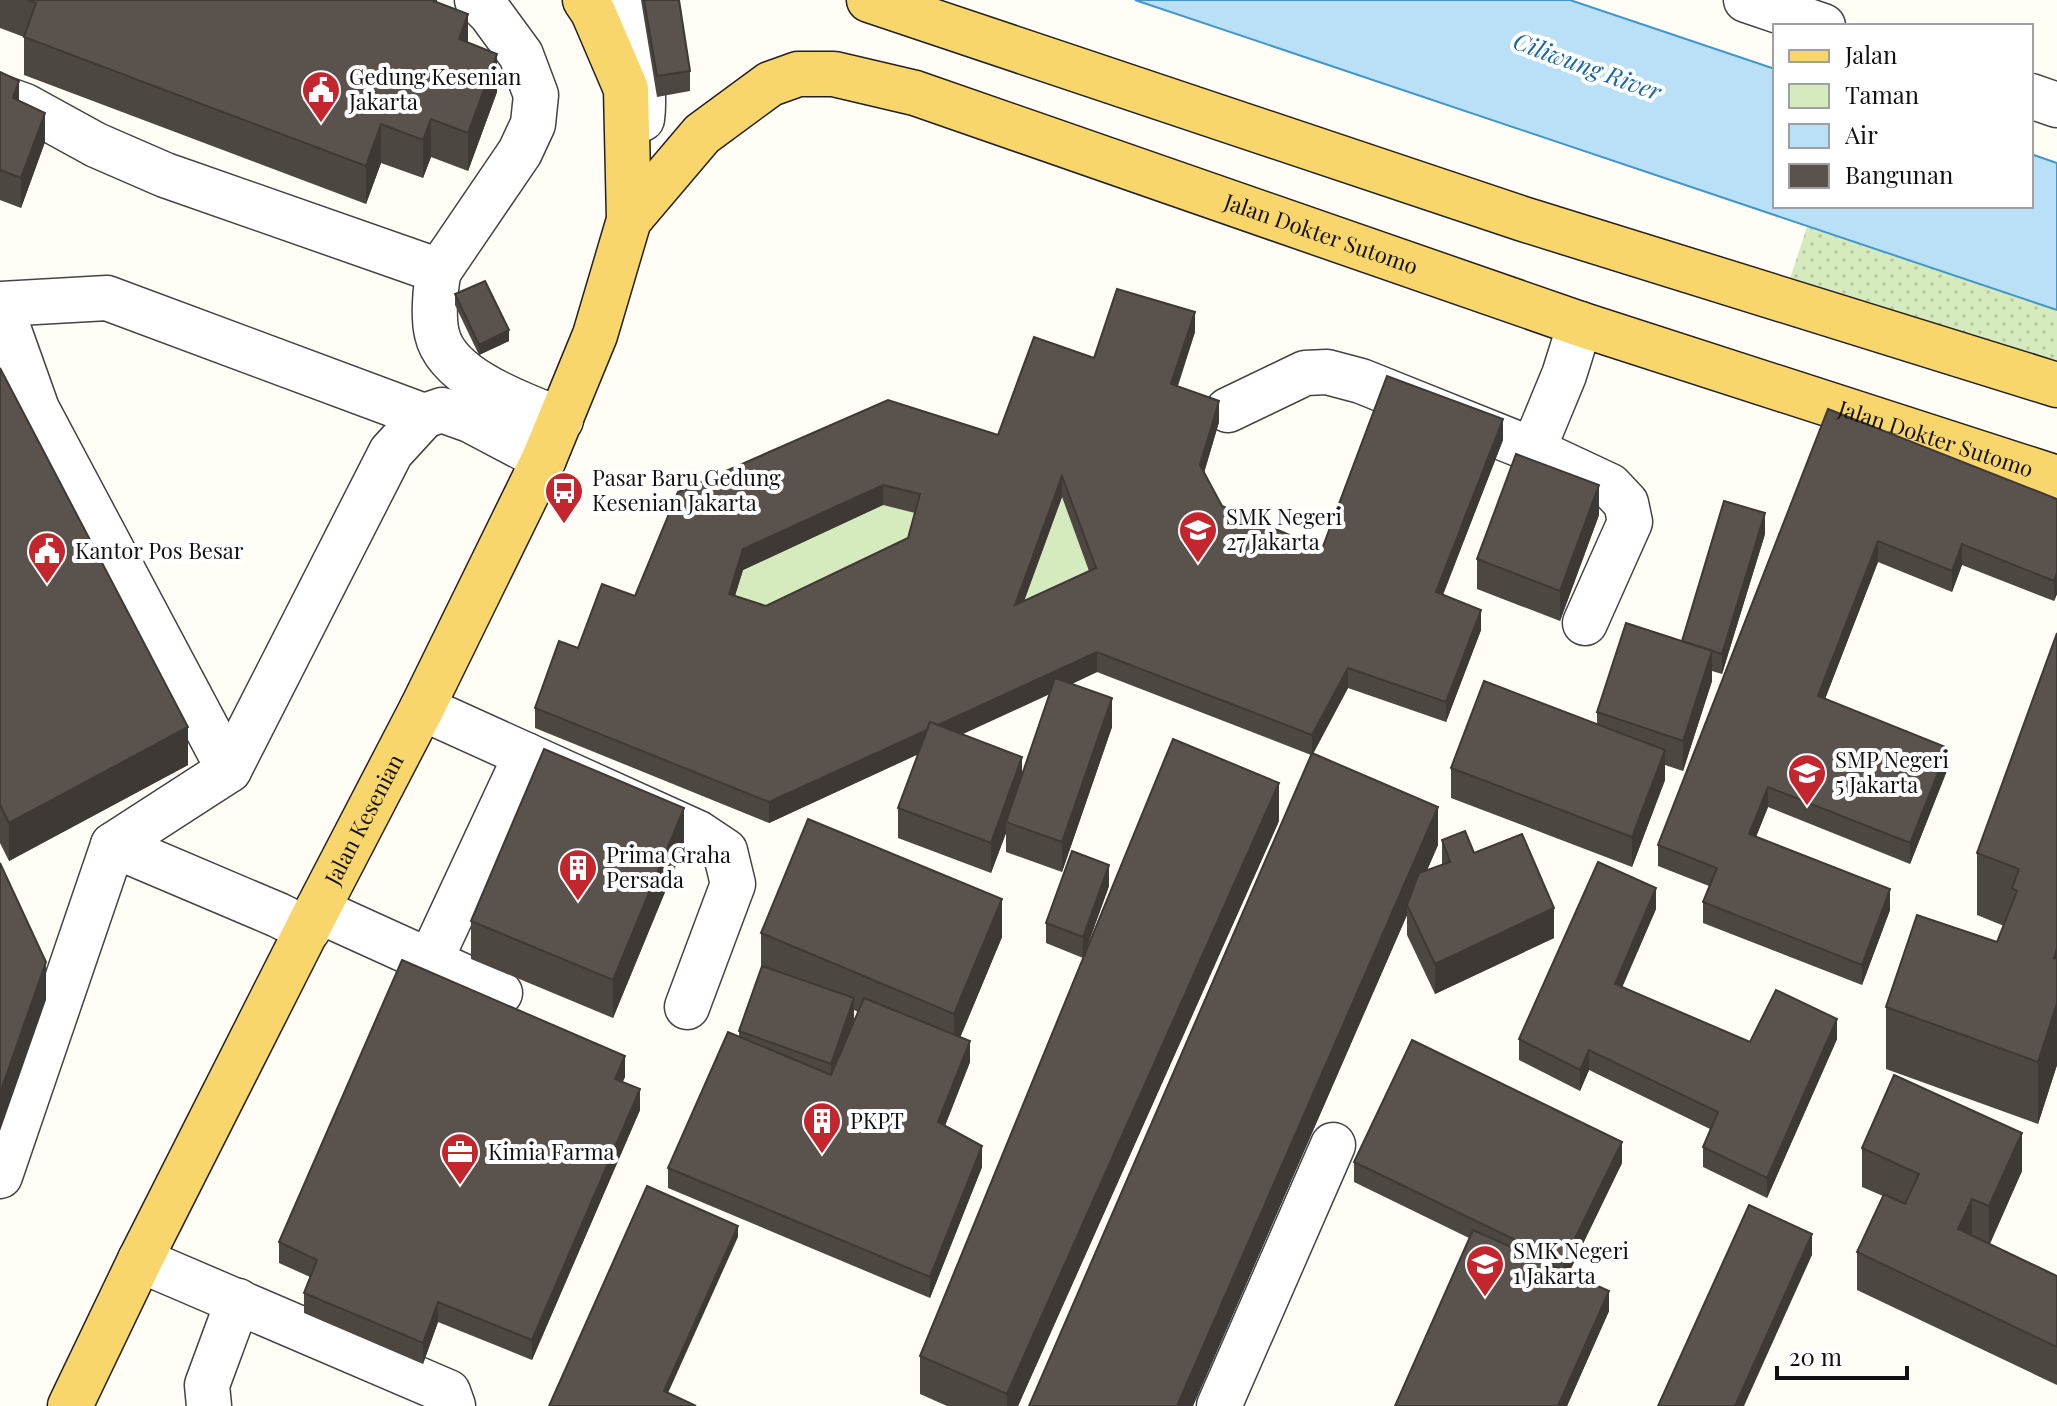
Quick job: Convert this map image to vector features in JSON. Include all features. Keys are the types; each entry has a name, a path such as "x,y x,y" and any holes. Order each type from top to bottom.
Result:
{"main road":[{"path":"585,0 626,89 629,220"},
{"path":"869,0 1520,218 2057,385"},
{"name":"Jalan Dokter Sutomo","path":"629,220 702,134 770,84 798,74 834,74 915,93 1580,324 2057,478"},
{"name":"Jalan Kesenian","path":"70,1406 140,1260 422,708 553,440 595,335 629,220"}],"street":[{"path":"477,0 521,55 536,95 533,124 520,152 439,271 435,288 437,335 453,364 499,395 553,440"},
{"path":"623,0 634,40 644,99 629,220"},
{"path":"1746,0 1817,24"},
{"path":"0,97 25,106 96,145 165,175 439,271"},
{"path":"2033,97 2057,105"},
{"path":"229,770 37,409 0,304 107,298 424,416"},
{"path":"1533,450 1564,375 1580,324"},
{"path":"1228,410 1305,373 1327,372 1361,381 1533,450 1610,486 1626,503 1630,522 1585,623"},
{"path":"0,1176 113,845 229,770 391,452 424,416 442,410 553,440"},
{"path":"422,708 698,833 725,851 733,884 687,1007"},
{"path":"430,961 526,755"},
{"path":"113,845 278,915 312,920 430,961 500,993"},
{"path":"1219,1406 1333,1145"},
{"path":"140,1260 448,1392 453,1406"},
{"path":"209,1406 207,1385 238,1301"}],"green space":[{"path":"1807,227 2057,310 2057,386 1783,300"},
{"path":"1062,497 1096,589 1015,626"},
{"path":"883,505 920,514 908,559 766,627 729,614 743,570"}],"water":[{"name":"Ciliwung River","path":"1135,0 1570,0 1773,68 1773,208 2033,208 2033,155 2057,163 2057,310"}],"building":[{"name":"Gedung Kesenian Jakarta","path":"28,0 431,0 468,14 459,39 497,54 468,133 431,119 423,140 381,124 366,166 24,37 36,3"},
{"path":"644,0 679,0 690,71 657,76"},
{"path":"0,72 19,81 13,98 45,113 21,178 0,170"},
{"path":"485,281 509,330 479,345 455,294"},
{"name":"SMK Negeri 27 Jakarta","path":"1117,289 1195,312 1171,384 1219,401 1200,465 1222,506 1322,549 1387,376 1503,419 1436,592 1481,610 1446,702 1348,668 1312,735 1097,652 938,725 930,722 927,730 769,802 535,708 559,641 578,648 602,584 635,596 678,492 888,400 998,435 1034,337 1094,358","holes":["1062,476 1096,568 1015,605","883,485 920,494 908,538 766,606 729,594 743,549"]},
{"name":"Kantor Pos Besar","path":"0,368 188,727 9,823 0,805"},
{"path":"1828,409 2057,499 2057,573 2054,581 1962,544 1952,571 1878,541 1818,696 1948,748 1910,843 1768,787 1749,834 1890,889 1862,965 1703,902 1717,868 1658,845"},
{"path":"1516,454 1599,485 1560,591 1477,559"},
{"path":"1724,501 1765,513 1722,654 1682,641"},
{"path":"1626,623 1712,651 1683,741 1597,712"},
{"path":"2057,633 2057,949 2054,958 2057,959 2057,1003 2038,1062 1886,1007 1917,915 1997,942 2017,891 2012,888 2019,869 1977,853"},
{"path":"1055,678 1112,698 1062,842 1006,822"},
{"path":"1484,681 1665,750 1632,837 1451,768"},
{"path":"930,722 1022,757 991,843 898,808"},
{"path":"1173,739 1279,783 1007,1394 920,1356"},
{"name":"Prima Graha Persada","path":"544,749 684,808 613,980 471,921"},
{"path":"1312,753 1438,807 1177,1406 1029,1406"},
{"path":"808,819 1002,899 954,1014 761,933"},
{"path":"1465,831 1474,853 1522,834 1554,908 1435,964 1407,905 1419,873 1450,862 1442,840"},
{"path":"1072,851 1109,865 1083,937 1046,923"},
{"path":"1598,862 1656,888 1615,984 1750,1042 1776,990 1837,1019 1767,1178 1703,1147 1718,1112 1589,1050 1580,1070 1519,1039"},
{"path":"0,863 46,962 0,1093"},
{"name":"Kimia Farma","path":"402,960 625,1056 615,1079 640,1089 532,1340 438,1302 423,1343 304,1293 317,1260 279,1242"},
{"path":"762,966 854,998 831,1064 739,1031"},
{"name":"PKPT","path":"864,998 970,1041 938,1122 982,1146 930,1277 668,1168 728,1032 831,1075"},
{"path":"1412,1040 1622,1142 1563,1263 1354,1162"},
{"path":"1894,1075 2022,1133 1989,1206 1972,1199 1958,1229 2057,1276 2057,1347 1857,1252 1884,1194 1905,1204 1919,1174 1862,1148"},
{"path":"647,1186 738,1226 664,1391 696,1406 549,1406"},
{"path":"1749,1205 1812,1234 1735,1406 1658,1406"},
{"path":"1473,1230 1609,1291 1558,1406 1395,1406"}],"place":[{"name":"Gedung Kesenian Jakarta","path":"321,124"},
{"name":"Pasar Baru Gedung Kesenian Jakarta","path":"564,525"},
{"name":"SMK Negeri 27 Jakarta","path":"1198,564"},
{"name":"Kantor Pos Besar","path":"47,585"},
{"name":"SMP Negeri 5 Jakarta","path":"1807,807"},
{"name":"Prima Graha Persada","path":"578,902"},
{"name":"PKPT","path":"822,1155"},
{"name":"Kimia Farma","path":"460,1186"},
{"name":"SMK Negeri 1 Jakarta","path":"1485,1298"}]}
